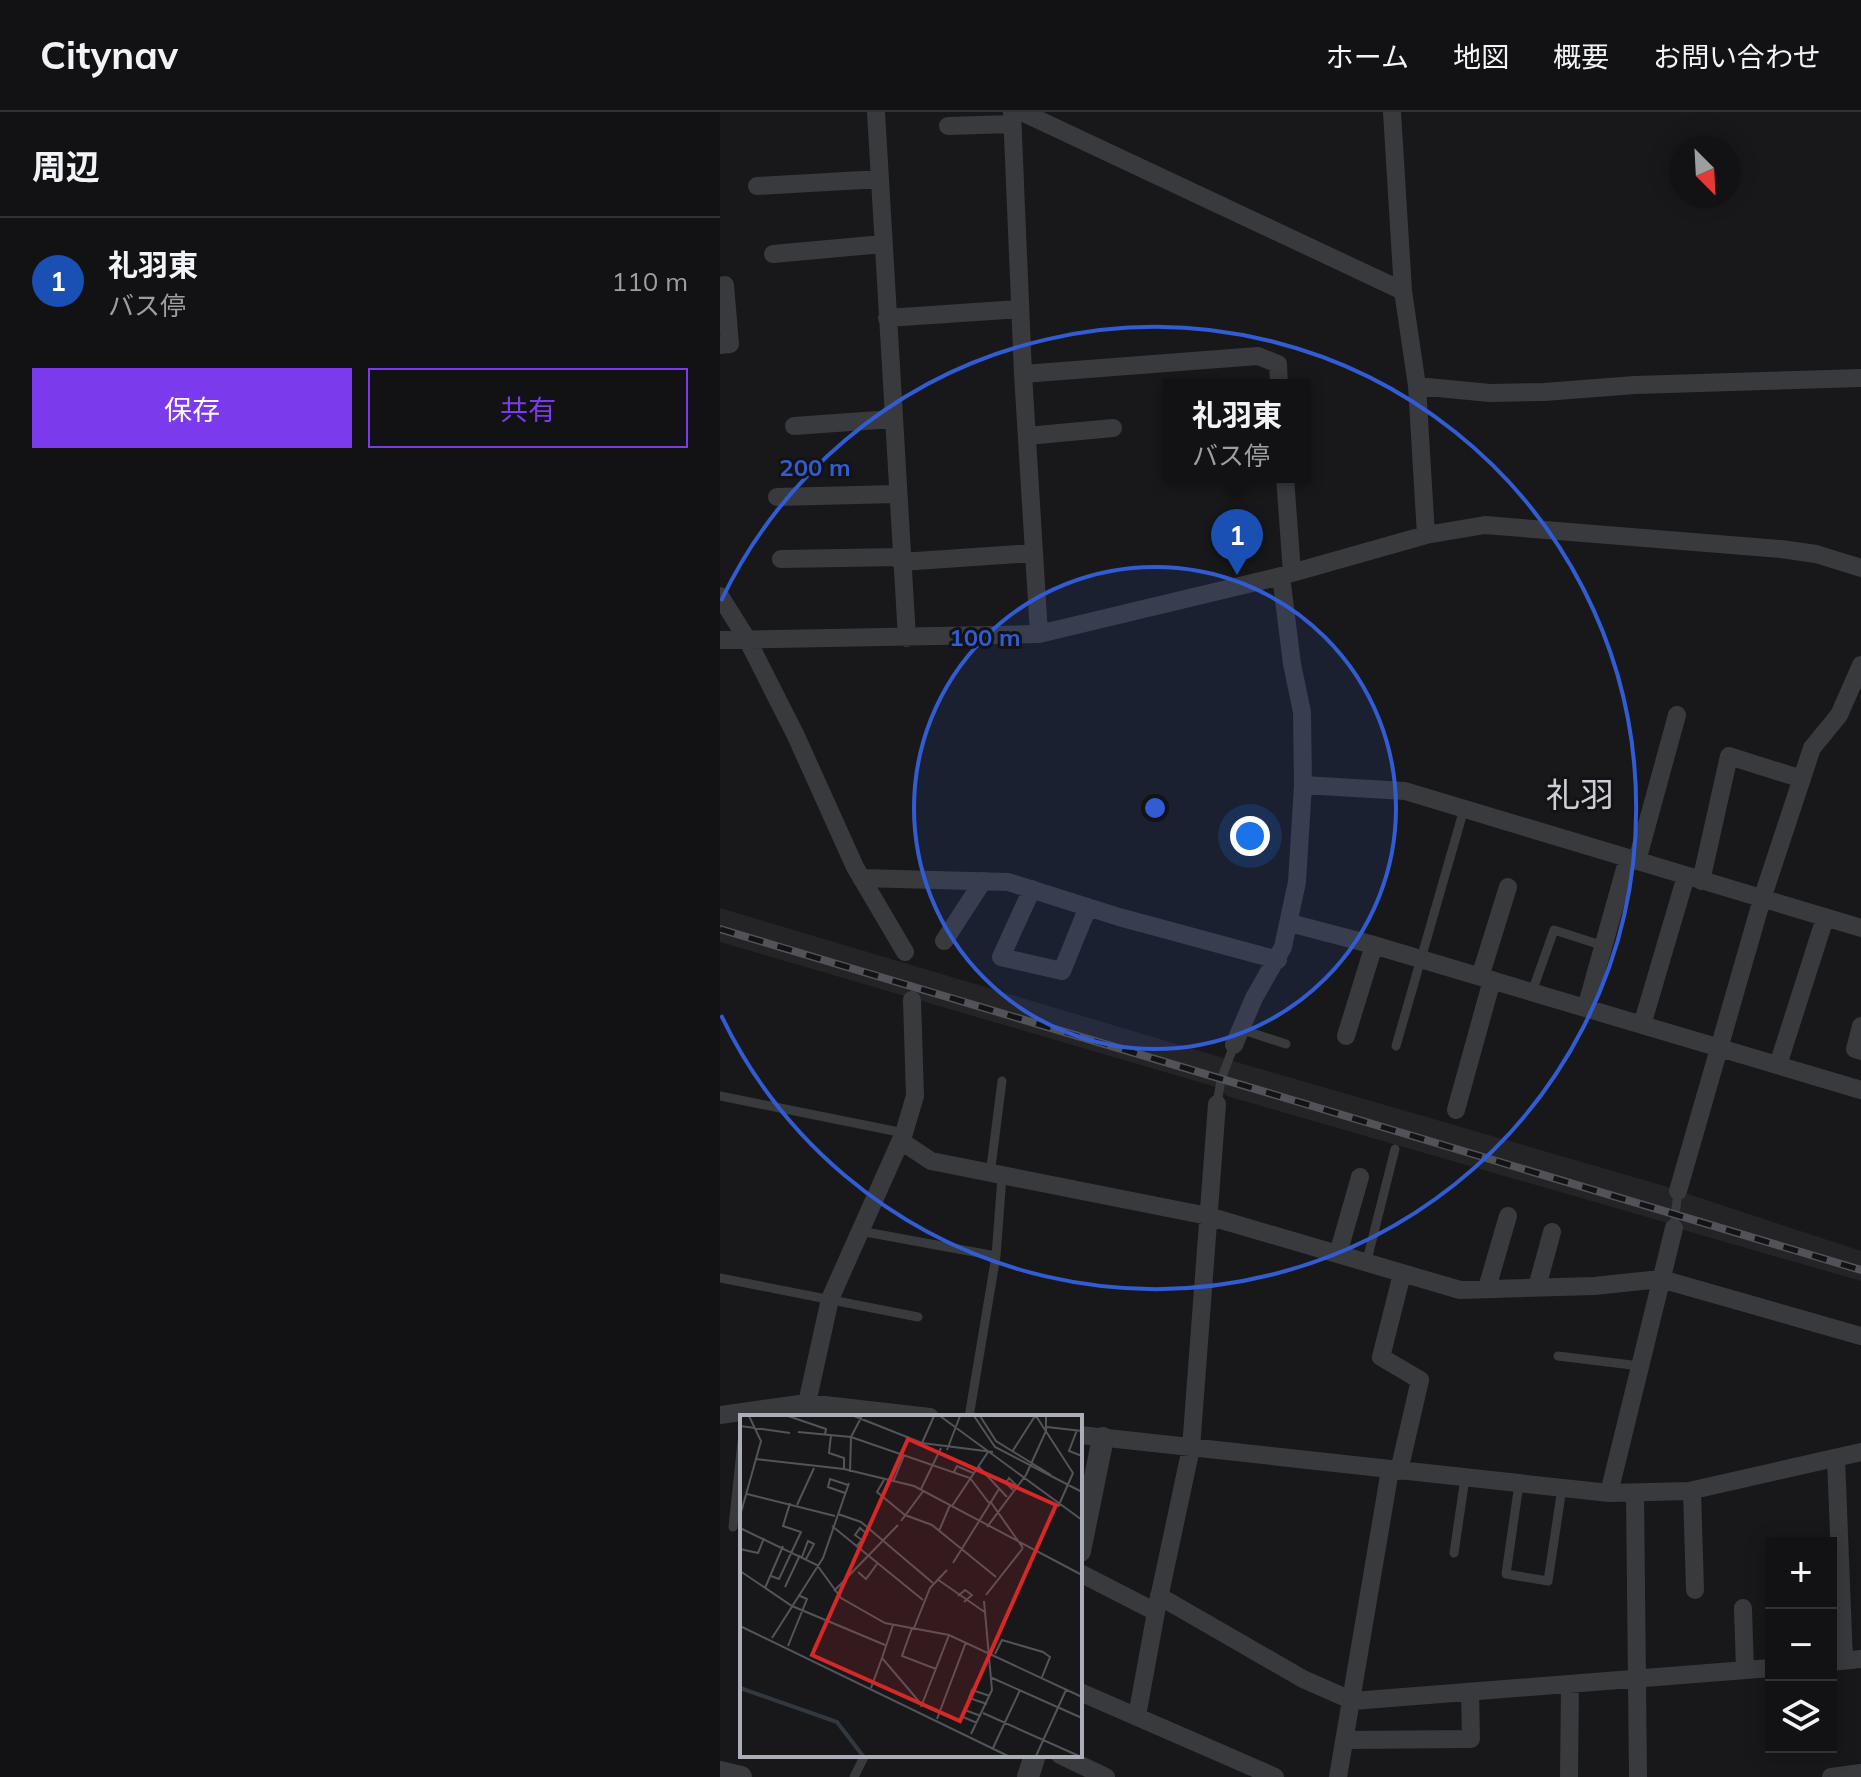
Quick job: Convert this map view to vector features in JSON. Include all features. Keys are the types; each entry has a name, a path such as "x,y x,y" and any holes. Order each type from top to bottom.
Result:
{"street":[{"path":"876,112 896,494 907,638"},
{"path":"1392,112 1403,291 1417,386 1426,535"},
{"path":"948,126 1015,116 1403,291"},
{"path":"1015,116 1023,374 1039,634"},
{"path":"757,186 880,179"},
{"path":"773,254 883,244"},
{"path":"720,286 725,285 730,344 720,345"},
{"path":"887,318 1020,309"},
{"path":"1023,374 1258,356 1278,364 1279,379"},
{"path":"1417,386 1490,393 1861,378"},
{"path":"794,426 892,419"},
{"path":"1027,436 1113,428"},
{"path":"1237,1037 1254,998 1278,960 1290,923 1297,882 1303,785 1302,712 1292,664 1286,574 1285,483"},
{"path":"777,497 896,494"},
{"path":"720,640 1039,634 1286,574 1426,535 1485,525 1781,549 1827,557 1861,568"},
{"path":"781,559 901,560 1034,553"},
{"path":"720,596 747,639 796,736 861,878 905,952"},
{"path":"1678,1191 1762,899 1812,748 1839,715 1861,665"},
{"path":"1586,1008 1677,715"},
{"path":"1642,1025 1694,878 1729,756 1802,779"},
{"path":"1303,785 1405,791 1861,928"},
{"path":"861,878 1008,882 1278,960"},
{"path":"944,941 983,881"},
{"path":"1456,1110 1508,887"},
{"path":"1032,889 1001,957 1062,971 1088,907"},
{"path":"1778,1065 1825,918"},
{"path":"1290,923 1374,945 1861,1090"},
{"path":"1346,1036 1374,945"},
{"path":"804,1410 830,1299 902,1137 915,1096 912,1000"},
{"path":"1861,1026 1855,1049 1861,1051"},
{"path":"1137,1716 1191,1448 1217,1104"},
{"path":"902,1137 931,1161 1208,1216 1460,1290 1594,1286 1661,1279 1861,1336"},
{"path":"1338,1254 1360,1177"},
{"path":"1487,1288 1508,1216"},
{"path":"1609,1493 1674,1228"},
{"path":"1537,1287 1552,1232"},
{"path":"1338,1777 1394,1471 1420,1380 1381,1357 1402,1274"},
{"path":"720,1415 804,1410 894,1415"},
{"path":"1082,1435 1609,1493 1692,1491 1861,1452"},
{"path":"1082,1541 1103,1438"},
{"path":"1836,1458 1845,1660"},
{"path":"1692,1491 1695,1590"},
{"path":"1635,1493 1638,1777"},
{"path":"1082,1574 1158,1604 1303,1679 1353,1701 1765,1668"},
{"path":"1743,1608 1745,1670"},
{"path":"1569,1777 1570,1685"},
{"path":"1346,1740 1471,1739 1470,1692"},
{"path":"1082,1693 1275,1777"},
{"path":"1028,1777 1034,1757"},
{"path":"1064,1757 1106,1777"},
{"path":"720,1772 741,1777"},
{"path":"1831,1777 1861,1773"}],"lane":[{"path":"1396,1046 1464,809"},
{"path":"1532,992 1554,930 1604,946"},
{"path":"1217,1104 1221,1080 1237,1037 1286,1044"},
{"path":"969,1415 996,1256 996,1176 1002,1081"},
{"path":"720,1096 902,1137"},
{"path":"1366,1264 1395,1149"},
{"path":"1674,1228 1678,1191"},
{"path":"860,1231 996,1256"},
{"path":"720,1278 918,1317"},
{"path":"1558,1356 1640,1366"},
{"path":"733,1527 740,1461"},
{"path":"1454,1553 1465,1478"},
{"path":"1519,1484 1506,1574 1548,1581 1562,1488"},
{"path":"854,1777 864,1757"}],"shaded area":[{"path":"720,908 1227,1059 1216,1087 720,942"},
{"path":"1233,1061 1675,1189 1671,1224 1227,1096 1223,1092 1224,1083"},
{"path":"1682,1192 1861,1251 1861,1281 1680,1229"}],"railway":[{"path":"720,929 1861,1270"}],"place":[{"name":"礼羽東","path":"1237,575"}],"district":[{"name":"礼羽","path":"1580,795"}]}
